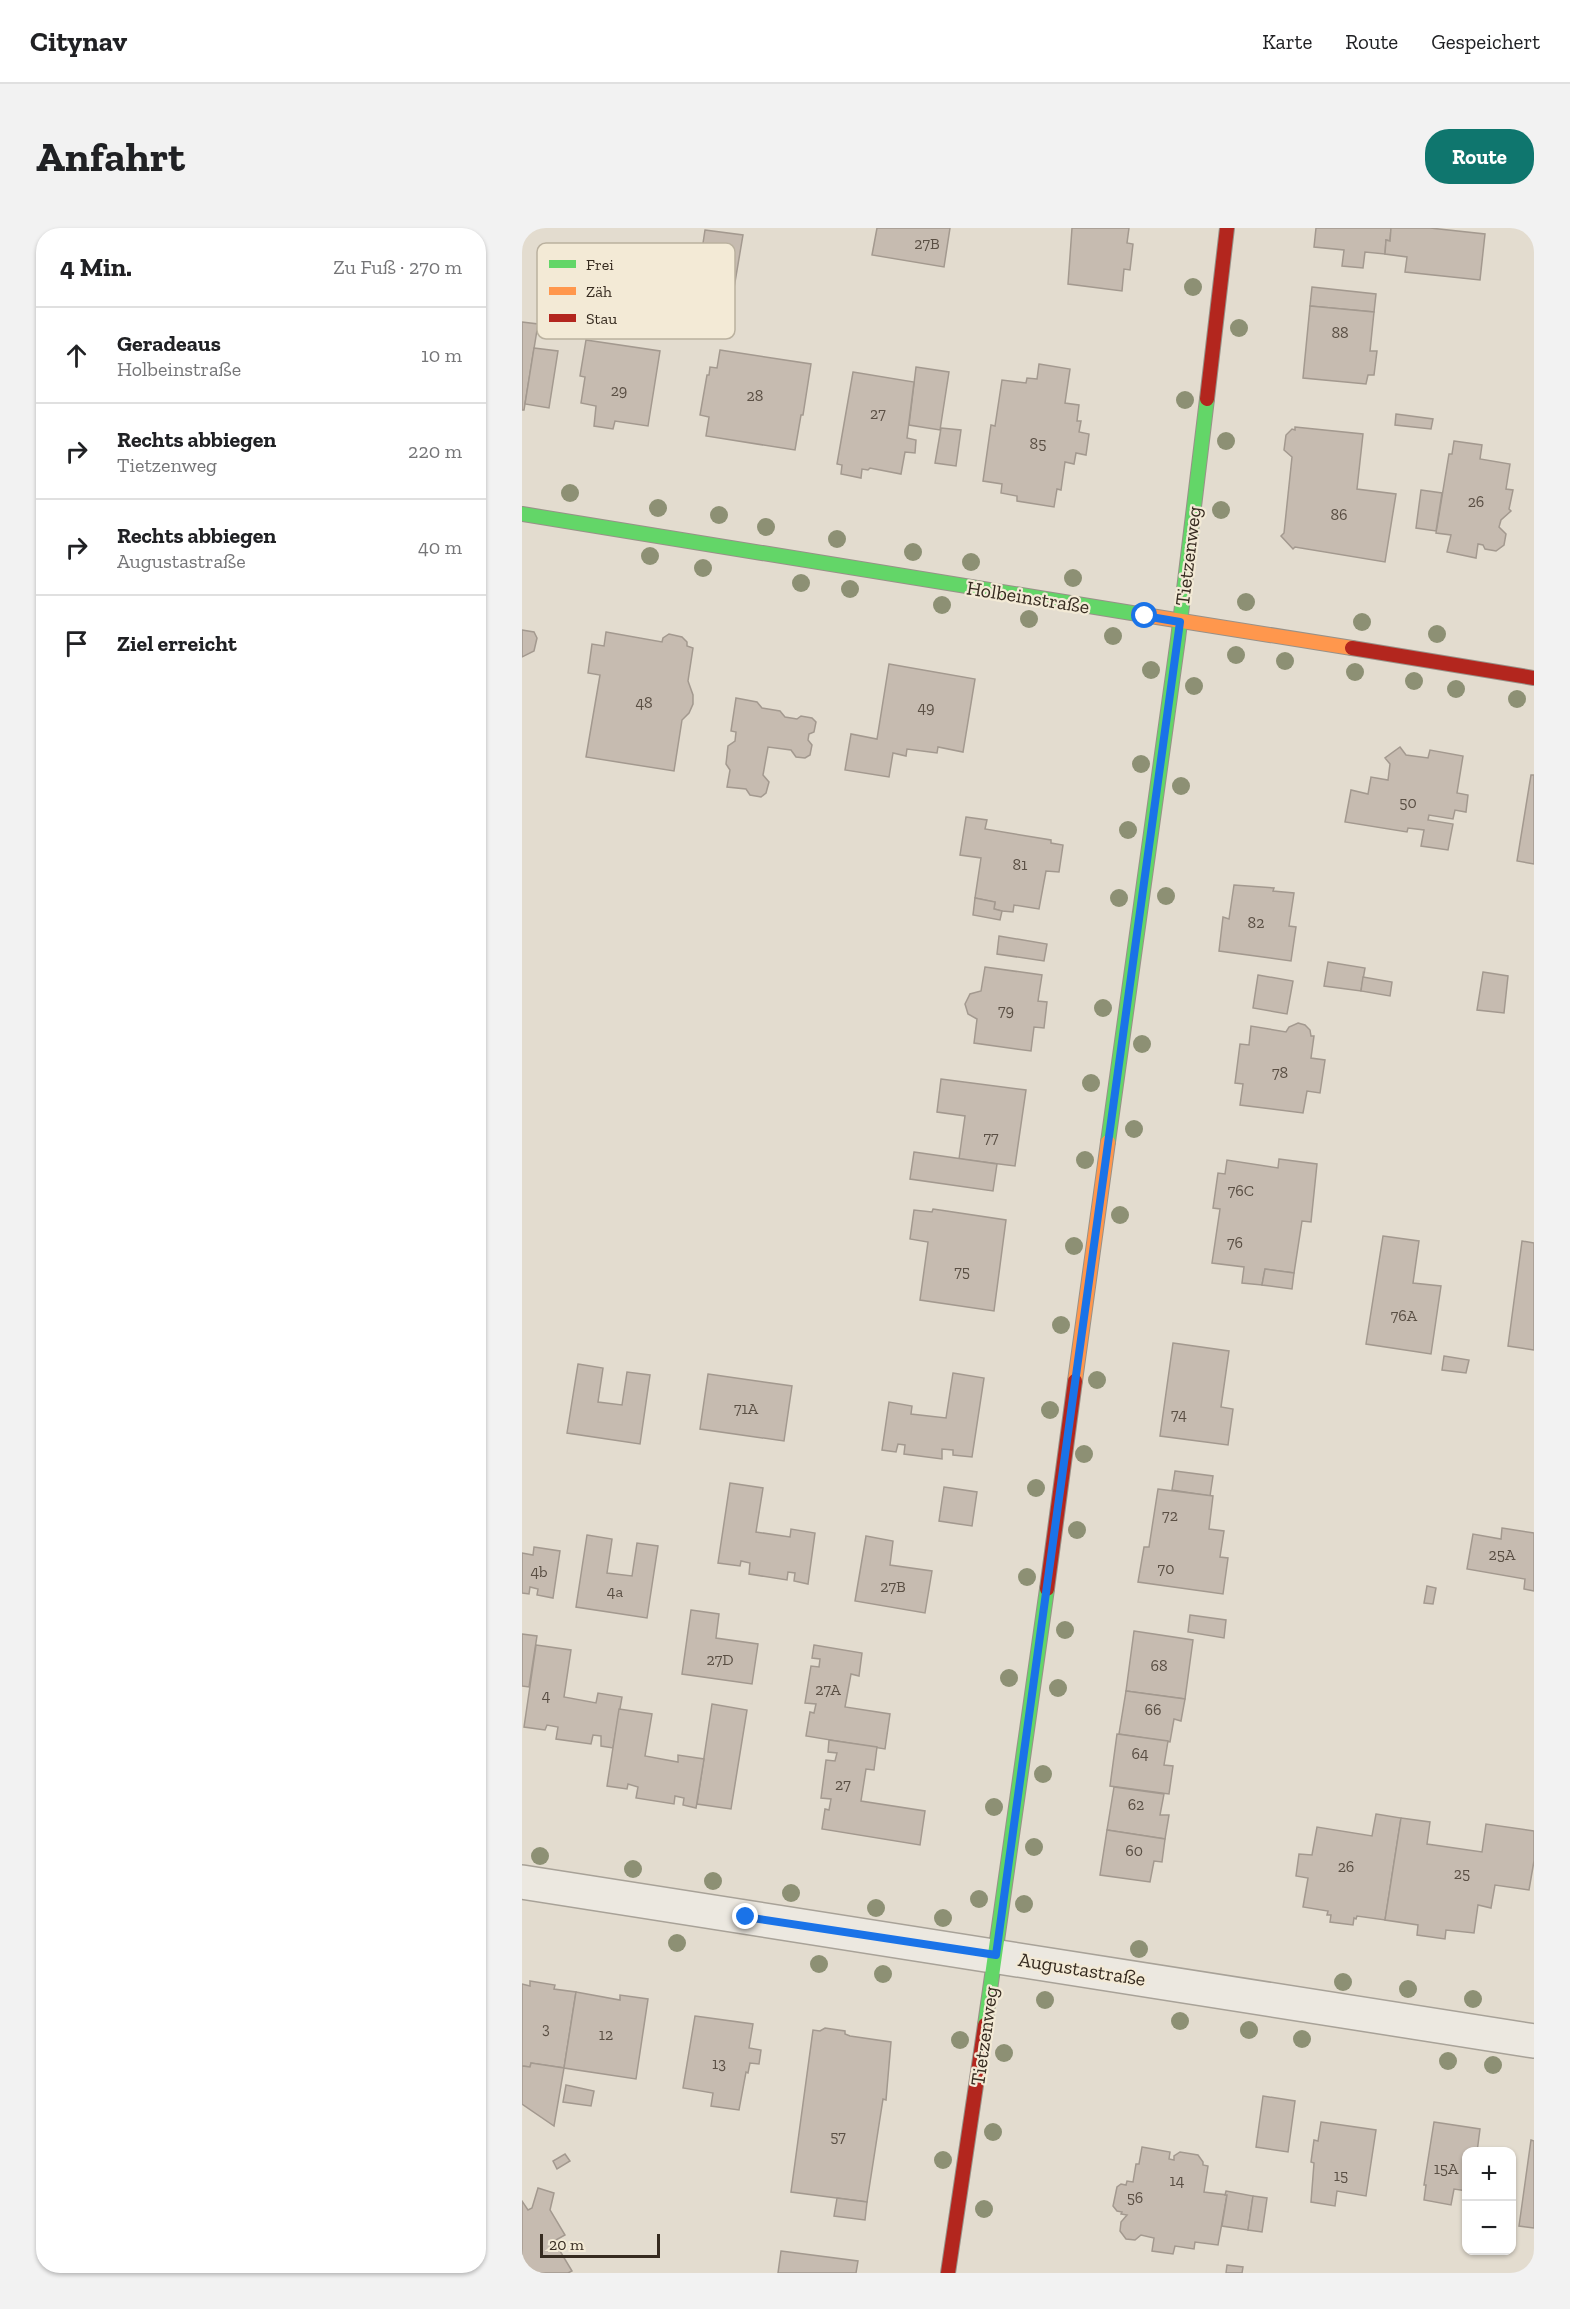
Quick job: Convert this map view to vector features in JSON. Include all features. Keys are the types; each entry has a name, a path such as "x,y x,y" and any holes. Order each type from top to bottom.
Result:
{"street":[{"name":"Tietzenweg","path":"948,2273 996,1955 1180,622 1227,228"},
{"name":"Holbeinstraße","path":"522,513 1534,678"},
{"name":"Augustastraße","path":"522,1882 1534,2041"}],"building":[{"path":"877,228 950,228 944,267 872,255"},
{"path":"1072,228 1129,228 1127,243 1133,244 1130,270 1124,269 1122,291 1068,284"},
{"path":"1316,228 1391,228 1390,241 1386,240 1385,254 1365,252 1363,268 1342,266 1344,250 1314,247"},
{"path":"1391,228 1430,228 1485,234 1480,280 1405,272 1407,257 1385,254 1386,240 1390,241"},
{"path":"705,230 743,235 735,282 735,243 703,243"},
{"path":"1312,287 1376,294 1374,312 1310,306"},
{"path":"1310,306 1374,312 1370,351 1377,351 1374,375 1368,375 1366,384 1303,378"},
{"path":"522,322 537,324 537,330 524,410 522,410"},
{"path":"586,340 660,351 648,426 615,421 613,429 594,426 596,406 581,403 585,377 580,376"},
{"path":"534,348 558,351 549,408 525,404"},
{"path":"720,350 811,364 795,450 706,436 709,417 700,415 707,375 709,375 710,367 717,368"},
{"path":"1039,364 1070,369 1065,403 1079,405 1077,421 1081,421 1079,432 1089,434 1086,455 1076,453 1074,464 1065,462 1061,490 1057,489 1054,507 1017,501 1017,496 1001,493 1002,484 983,481 991,425 995,426 1002,380 1026,383 1027,378 1037,379"},
{"path":"916,367 949,372 940,430 909,425"},
{"path":"853,372 914,382 907,438 916,440 915,453 905,452 901,474 870,468 862,469 861,478 841,474 842,465 837,464"},
{"path":"1396,414 1433,419 1431,429 1395,425"},
{"path":"1295,427 1363,434 1357,489 1396,494 1385,562 1295,547 1293,549 1281,536 1284,533 1292,457 1284,450 1286,435 1292,429 1295,430"},
{"path":"941,428 961,430 956,466 935,463"},
{"path":"1454,441 1482,445 1480,459 1510,464 1506,489 1513,490 1509,509 1511,511 1501,520 1499,527 1506,534 1504,545 1496,551 1485,549 1483,545 1478,544 1476,558 1447,552 1451,535 1436,533 1449,454 1452,454"},
{"path":"1421,490 1442,493 1436,531 1416,528"},
{"path":"522,630 534,632 537,638 534,651 522,657"},
{"path":"606,632 662,642 663,638 669,634 682,637 687,642 687,646 693,648 688,681 693,695 693,704 689,713 682,720 674,771 586,757 600,675 588,673 592,644 604,646"},
{"path":"889,664 975,679 963,752 938,747 937,753 907,749 906,756 893,753 889,777 845,770 851,734 877,739"},
{"path":"736,698 757,702 762,708 780,711 785,717 797,719 801,716 812,718 816,722 814,732 809,734 808,740 812,745 810,755 805,758 796,757 791,750 768,747 763,775 769,782 766,793 761,797 750,795 746,789 727,787 730,770 726,764 728,746 735,741 736,732 731,731"},
{"path":"1400,747 1406,755 1428,758 1430,750 1463,756 1457,793 1468,795 1466,812 1455,810 1453,819 1429,815 1428,820 1453,824 1448,850 1421,846 1424,830 1408,828 1407,832 1345,822 1351,790 1368,794 1371,777 1388,780 1390,764 1385,758"},
{"path":"1531,775 1534,775 1534,864 1517,861"},
{"path":"966,817 987,820 985,829 1051,840 1051,843 1063,845 1059,872 1046,871 1039,909 1014,905 1013,912 1002,911 994,909 995,902 975,898 981,858 960,855"},
{"path":"1234,885 1274,888 1273,891 1294,893 1289,926 1296,927 1291,961 1219,951 1223,917 1229,919"},
{"path":"975,898 995,902 994,909 1002,911 1000,920 973,915"},
{"path":"999,936 1047,944 1044,961 997,954"},
{"path":"1328,962 1365,968 1361,991 1324,986"},
{"path":"985,967 1042,975 1038,1001 1047,1002 1044,1028 1034,1027 1031,1051 974,1043 977,1019 968,1014 965,1004 970,994 981,991"},
{"path":"1483,972 1508,976 1504,1013 1477,1010"},
{"path":"1258,975 1293,981 1287,1014 1253,1008"},
{"path":"1363,977 1392,982 1390,996 1361,991"},
{"path":"1298,1023 1305,1025 1310,1030 1311,1036 1314,1036 1311,1058 1325,1060 1320,1093 1307,1091 1303,1113 1240,1105 1243,1084 1235,1083 1240,1044 1249,1045 1251,1026 1286,1032 1289,1027"},
{"path":"941,1079 1026,1090 1015,1166 959,1159 965,1116 937,1112"},
{"path":"914,1152 997,1164 993,1191 910,1179"},
{"path":"1279,1159 1317,1164 1311,1222 1302,1221 1294,1273 1265,1269 1262,1285 1242,1283 1244,1267 1212,1263 1220,1209 1213,1208 1218,1173 1225,1174 1227,1160 1278,1168"},
{"path":"933,1209 1006,1220 994,1311 920,1300 928,1242 910,1239 914,1210 932,1212"},
{"path":"1383,1236 1419,1241 1413,1283 1441,1286 1431,1354 1366,1344"},
{"path":"1522,1241 1534,1243 1534,1350 1508,1346"},
{"path":"1265,1269 1294,1273 1292,1289 1262,1285"},
{"path":"1173,1343 1229,1351 1221,1407 1233,1409 1228,1445 1160,1436"},
{"path":"1444,1356 1469,1360 1466,1373 1442,1370"},
{"path":"578,1364 603,1368 598,1402 622,1405 627,1372 650,1375 640,1444 567,1433"},
{"path":"953,1373 984,1378 972,1457 953,1455 953,1450 942,1449 942,1459 904,1454 905,1445 898,1444 896,1452 882,1450 889,1402 912,1406 911,1414 946,1418"},
{"path":"708,1374 792,1386 784,1441 700,1429"},
{"path":"1175,1471 1213,1476 1210,1496 1172,1490"},
{"path":"730,1483 763,1488 756,1532 790,1537 791,1529 815,1533 808,1584 794,1581 795,1573 788,1572 787,1580 749,1574 750,1563 741,1561 740,1566 718,1563"},
{"path":"944,1487 977,1492 972,1526 939,1521"},
{"path":"1158,1489 1213,1496 1209,1529 1224,1531 1220,1557 1228,1558 1223,1594 1138,1582 1144,1547 1149,1547"},
{"path":"1502,1528 1534,1533 1534,1591 1524,1589 1525,1579 1467,1569 1473,1534 1501,1539"},
{"path":"587,1535 612,1539 607,1573 632,1576 637,1543 658,1546 647,1618 576,1607"},
{"path":"866,1536 893,1541 890,1565 932,1571 925,1613 855,1601"},
{"path":"534,1547 560,1551 553,1598 537,1595 538,1589 530,1587 529,1594 522,1593 522,1553 533,1555"},
{"path":"1427,1586 1436,1588 1433,1604 1424,1603"},
{"path":"691,1610 719,1614 716,1638 758,1644 752,1684 682,1674"},
{"path":"1190,1615 1226,1620 1224,1638 1188,1632"},
{"path":"1134,1631 1193,1640 1185,1699 1126,1691"},
{"path":"522,1634 537,1636 529,1687 522,1686"},
{"path":"536,1645 571,1650 564,1697 596,1703 598,1693 622,1697 613,1748 601,1746 601,1736 593,1735 591,1744 556,1739 558,1727 547,1725 545,1730 524,1727"},
{"path":"814,1645 862,1653 859,1676 851,1674 845,1707 890,1714 885,1749 806,1736 810,1712 814,1713 816,1704 805,1703 811,1666 819,1667 820,1659 812,1658"},
{"path":"1126,1691 1185,1699 1181,1721 1174,1719 1170,1742 1119,1734"},
{"path":"712,1704 747,1710 731,1809 697,1804"},
{"path":"619,1709 652,1714 645,1756 678,1762 678,1755 704,1759 696,1808 683,1805 684,1798 675,1796 674,1804 636,1798 638,1787 628,1784 627,1789 607,1786"},
{"path":"1117,1734 1168,1741 1164,1765 1173,1766 1169,1794 1110,1786"},
{"path":"829,1740 877,1747 874,1770 866,1769 861,1801 925,1811 920,1845 822,1829 825,1809 829,1810 831,1799 821,1798 826,1760 835,1761 837,1753 828,1752"},
{"path":"1114,1787 1164,1794 1160,1815 1169,1815 1165,1839 1107,1830"},
{"path":"1376,1814 1401,1818 1385,1920 1357,1916 1356,1919 1354,1918 1353,1925 1330,1922 1331,1915 1327,1915 1328,1911 1303,1907 1308,1878 1296,1876 1299,1854 1312,1855 1317,1827 1372,1836"},
{"path":"1401,1818 1430,1822 1427,1844 1482,1852 1486,1824 1534,1831 1534,1861 1529,1890 1495,1885 1491,1908 1478,1905 1474,1933 1446,1930 1445,1939 1417,1935 1418,1925 1385,1920"},
{"path":"1107,1830 1165,1839 1162,1862 1154,1861 1150,1882 1100,1875"},
{"path":"530,1981 555,1985 554,1989 576,1992 564,2068 531,2063 530,2067 522,2066 522,1984 530,1986"},
{"path":"576,1992 620,2000 620,1995 648,1999 636,2079 564,2068"},
{"path":"695,2016 753,2024 749,2048 761,2050 759,2064 750,2063 748,2073 746,2072 739,2110 711,2106 713,2093 683,2088"},
{"path":"825,2028 845,2031 845,2034 850,2036 891,2042 886,2100 883,2099 867,2202 791,2192 813,2030 820,2031"},
{"path":"531,2063 564,2068 554,2126 522,2104 522,2066 530,2067"},
{"path":"566,2085 594,2091 591,2106 563,2102"},
{"path":"1263,2096 1295,2101 1288,2152 1256,2147"},
{"path":"1321,2122 1376,2130 1366,2196 1337,2191 1335,2206 1311,2202 1314,2163 1311,2162 1314,2140 1318,2141"},
{"path":"1434,2122 1480,2129 1478,2147 1462,2147 1462,2190 1454,2189 1451,2205 1424,2200 1426,2185 1424,2185"},
{"path":"1531,2140 1534,2141 1534,2228 1519,2226"},
{"path":"1142,2147 1170,2152 1169,2159 1174,2160 1174,2156 1180,2152 1198,2155 1203,2165 1208,2166 1204,2192 1227,2195 1218,2245 1195,2242 1194,2249 1175,2246 1173,2254 1152,2251 1154,2238 1141,2235 1135,2240 1126,2239 1120,2231 1121,2222 1127,2215 1121,2214 1122,2212 1117,2211 1113,2206 1117,2187 1121,2184 1126,2185 1127,2181 1133,2182"},
{"path":"565,2154 570,2161 557,2169 553,2161"},
{"path":"538,2188 554,2193 550,2210 565,2235 554,2241 572,2271 568,2273 522,2273 522,2201 528,2210 532,2208"},
{"path":"1226,2191 1253,2196 1248,2230 1222,2226"},
{"path":"1253,2196 1267,2198 1262,2232 1248,2230"},
{"path":"837,2198 867,2202 865,2220 834,2216"},
{"path":"781,2251 858,2261 856,2273 778,2273"},
{"path":"1227,2265 1243,2267 1242,2273 1226,2273"}],"traffic: fast":[{"path":"1108,1142 1178,639 1207,399"},
{"path":"522,514 1138,614"},
{"path":"985,2025 1047,1589"}],"traffic: slow":[{"path":"1138,614 1352,648"},
{"path":"1075,1381 1108,1142"}],"traffic: jam":[{"path":"1207,399 1227,228"},
{"path":"1352,648 1534,678"},
{"path":"1047,1589 1075,1381"},
{"path":"948,2273 985,2025"}],"route":[{"path":"746,1917 996,1955 1180,622 1145,616"}]}
